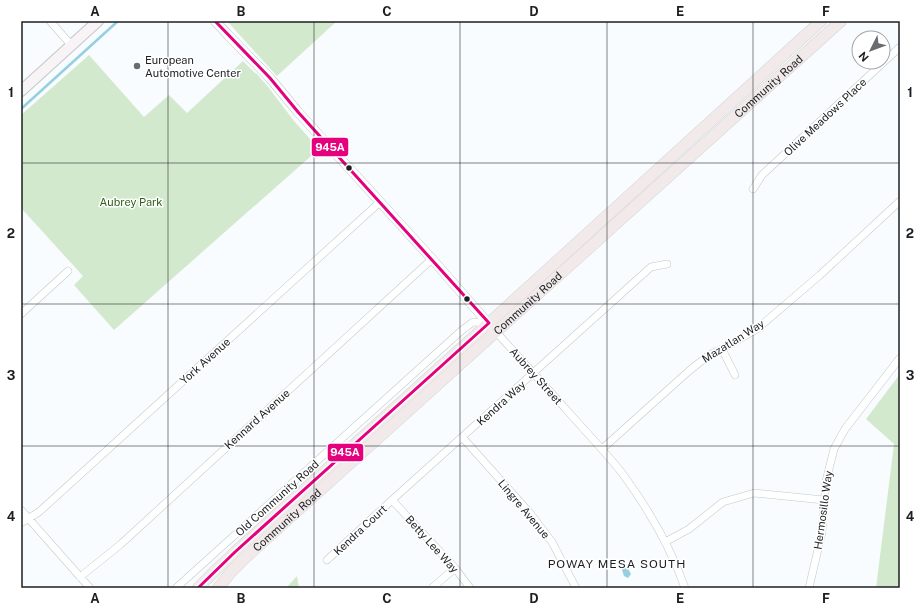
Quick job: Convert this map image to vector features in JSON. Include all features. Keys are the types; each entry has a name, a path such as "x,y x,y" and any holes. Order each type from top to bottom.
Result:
{"main road":[{"path":"21,91 98,21"},
{"name":"Community Road","path":"218,588 246,557 821,21"},
{"path":"801,40 816,34 832,21"},
{"name":"Community Road","path":"198,588 241,547 493,328 841,21"}],"street":[{"path":"50,21 72,46"},
{"name":"Aubrey Street","path":"216,21 270,78 298,112 602,449 622,474 651,516 665,542 685,588"},
{"name":"Olive Meadows Place","path":"753,189 762,175 900,47"},
{"name":"Mazatlan Way","path":"602,449 690,370 709,355 757,329 820,275 900,201"},
{"name":"York Avenue","path":"21,523 45,507 380,202"},
{"name":"Kennard Avenue","path":"80,577 121,544 432,259"},
{"name":"Kendra Way","path":"392,500 652,267 667,264"},
{"path":"21,314 68,271"},
{"name":"Old Community Road","path":"176,588 461,331 473,322 493,328"},
{"path":"722,349 735,375"},
{"name":"Hermosillo Way","path":"809,588 822,532 826,481 834,450 845,429 900,358"},
{"name":"Lingre Avenue","path":"462,437 529,512 552,542 576,588"},
{"path":"665,542 689,529 723,502 746,495 754,493 824,500"},
{"name":"Kendra Court","path":"327,560 392,500"},
{"name":"Betty Lee Way","path":"392,500 455,568 470,588"},
{"path":"21,510 90,588"},
{"path":"432,588 455,568"}],"green space":[{"path":"227,21 337,21 277,76"},
{"name":"Aubrey Park","path":"89,55 144,117 169,95 187,113 243,61 269,88 294,121 319,149 114,330 74,285 83,276 21,208 21,115"},
{"path":"900,374 900,588 876,588 894,444 866,419"},
{"path":"297,576 299,588 286,588"}],"water":[{"path":"626,565 631,574 628,578 624,576 622,570 623,566"}],"waterway":[{"path":"21,109 118,21"}],"transit line":[{"name":"945A","path":"198,588 235,552 489,323 298,112 270,78 215,21"}],"place":[{"name":"European Automotive Center","path":"137,66"}],"district":[{"name":"POWAY MESA SOUTH","path":"617,564"}]}
